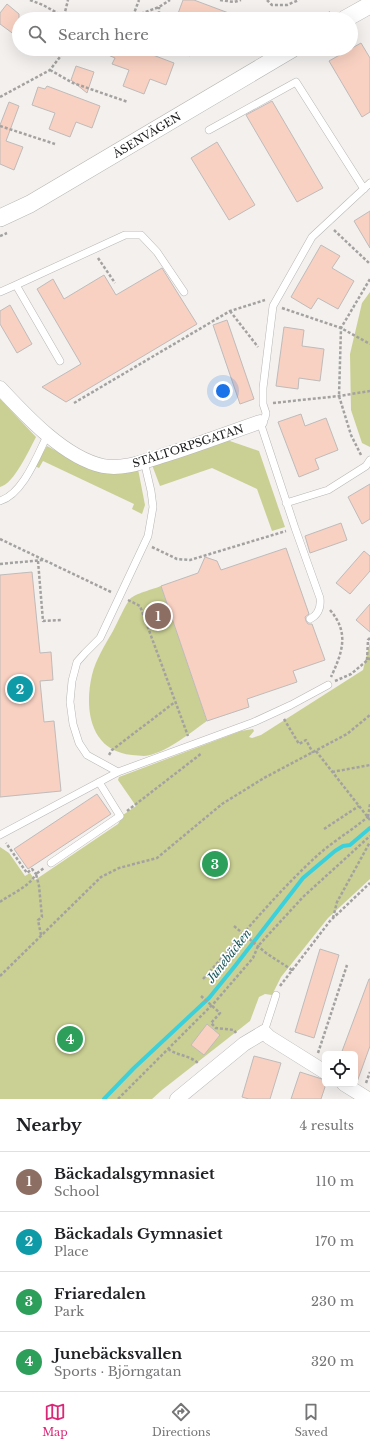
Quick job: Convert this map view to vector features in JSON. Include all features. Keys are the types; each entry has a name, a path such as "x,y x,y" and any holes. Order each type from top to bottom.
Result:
{"street":[{"path":"358,12 370,5"},
{"name":"ÅSENVÄGEN","path":"0,218 30,204 280,56"},
{"name":"STÅLTORPSGATAN","path":"0,388 47,436 85,460 104,466 134,465 260,422"},
{"path":"178,1099 244,1044 264,1032 269,1037 319,1068"},
{"path":"349,1087 368,1099"}],"lane":[{"path":"209,130 296,82 364,189"},
{"path":"310,619 317,613 320,598 286,502 260,422 265,418 266,413 263,388 267,352 275,302 312,237 370,183"},
{"path":"0,292 125,235 141,235 156,252 184,292"},
{"path":"16,285 60,361"},
{"path":"0,501 11,496 19,487 47,436"},
{"path":"118,772 102,765 87,755 79,743 72,724 70,702 72,680 77,662 100,638 148,536 153,507 144,461"},
{"path":"286,502 328,490 368,463"},
{"path":"0,835 118,772 250,724 291,705 328,685"},
{"path":"51,863 120,816 99,782"},
{"path":"264,1032 276,995"}],"path":[{"path":"30,0 56,12"},
{"path":"65,12 68,0"},
{"path":"135,12 139,0"},
{"path":"146,12 159,7 170,0"},
{"path":"220,0 234,2 241,0"},
{"path":"267,0 272,6 287,5 299,0"},
{"path":"159,7 159,12"},
{"path":"0,97 50,70 61,56"},
{"path":"50,70 73,83 128,102"},
{"path":"0,126 55,144"},
{"path":"328,223 370,264"},
{"path":"92,249 115,283"},
{"path":"368,463 351,435 339,396 342,328 370,279"},
{"path":"74,402 230,311 262,301 275,302 342,328 370,344"},
{"path":"230,311 260,349 267,352"},
{"path":"264,404 370,391"},
{"path":"144,543 177,558 190,560 274,535"},
{"path":"0,564 44,560"},
{"path":"38,561 43,621 62,620"},
{"path":"320,598 332,612 337,621 342,637 342,649 328,685"},
{"path":"328,685 351,674 369,660 368,640 370,638"},
{"path":"102,765 112,750 175,702"},
{"path":"0,976 101,877 119,868 157,858 222,804 264,778 347,734 370,715"},
{"path":"285,720 299,744 306,740 314,752 369,817"},
{"path":"120,816 207,749"},
{"path":"332,772 370,765"},
{"path":"203,979 272,900 320,853 369,817 370,804"},
{"path":"324,829 359,806"},
{"path":"0,835 27,873 32,869 36,874 42,917 38,920 41,935"},
{"path":"118,1099 211,1006 253,958 258,946 304,897 370,836"},
{"path":"332,918 337,902 370,842"},
{"path":"1,901 16,893 32,881 36,874 51,863"},
{"path":"276,995 280,985 332,918 370,882"},
{"path":"234,926 243,935 292,970"},
{"path":"319,1068 347,965"},
{"path":"201,996 220,1013 211,1023 216,1028 234,1030 244,1044"},
{"path":"168,1049 176,1054 188,1056 196,1060"}],"green space":[{"path":"370,292 370,447 362,443 351,410 350,354 362,303"},
{"path":"0,399 36,437 11,480 0,487"},
{"path":"227,440 259,451 285,527 272,531 257,489 212,468 160,486 152,465"},
{"path":"47,446 75,461 138,469 145,505 142,514 132,509 134,504 43,461 39,468 35,466"},
{"path":"161,586 207,721 169,747 152,754 144,756 118,752 107,746 99,737 93,726 89,701 92,675 98,658 130,599 140,593"},
{"path":"370,642 370,879 328,918 281,977 272,995 265,994 259,997 250,1021 152,1099 0,1099 0,847 9,853 25,876 30,873 35,880 118,824 123,815 136,806 118,780 119,777 241,731 253,729 254,731 249,737 252,738 261,735 363,670"}],"building":[{"path":"183,0 194,0 226,12 179,12"},
{"path":"7,4 17,12 12,12 12,33 0,24 0,13"},
{"path":"361,43 370,58 370,112 362,117 329,61 338,56 358,56 358,45"},
{"path":"111,56 156,56 174,63 166,85 150,79 144,94 123,86 129,70 112,64 115,58"},
{"path":"76,66 94,72 87,93 71,80"},
{"path":"47,86 100,106 92,128 76,122 70,137 49,129 55,113 32,105 38,87 45,89"},
{"path":"272,101 323,188 297,202 246,115"},
{"path":"9,102 19,106 6,141 23,147 14,170 0,164 0,125"},
{"path":"217,142 255,205 229,220 191,158"},
{"path":"370,211 370,248 354,221"},
{"path":"321,245 340,256 332,268 354,281 338,309 318,298 311,309 291,297"},
{"path":"162,268 197,324 66,402 42,387 81,364 37,289 53,279 64,299 104,275 116,295"},
{"path":"10,305 32,344 17,353 0,324 0,311"},
{"path":"227,320 254,399 240,404 213,325"},
{"path":"284,327 304,330 302,346 324,349 320,381 299,378 298,389 276,386"},
{"path":"301,414 305,426 326,418 338,450 315,459 319,469 299,477 278,422"},
{"path":"370,484 370,519 362,524 348,497"},
{"path":"341,523 347,540 310,553 305,536"},
{"path":"286,548 309,614 305,617 306,621 308,624 312,624 325,660 293,671 297,682 247,699 249,707 207,721 161,586 198,573 205,557 217,561 221,570"},
{"path":"364,551 370,556 370,571 350,594 336,583"},
{"path":"32,572 40,653 51,652 53,680 40,681 44,722 54,721 61,791 0,797 0,575"},
{"path":"370,604 370,632 356,620"},
{"path":"97,794 111,814 28,869 14,849"},
{"path":"320,949 339,955 314,1038 295,1032"},
{"path":"370,979 370,1046 358,1079 358,1051 342,1051"},
{"path":"207,1024 220,1035 204,1055 191,1045"},
{"path":"254,1056 281,1063 270,1099 249,1099 242,1097"},
{"path":"300,1072 322,1079 322,1087 325,1087 321,1099 291,1099"}],"waterway":[{"name":"Junebäcken","path":"104,1099 134,1068 209,998 303,878 335,851 343,846 350,845 370,828"}],"place":[{"name":"Bäckadalsgymnasiet","path":"158,616"},
{"name":"Bäckadals Gymnasiet","path":"20,689"},
{"name":"Friaredalen","path":"215,864"},
{"name":"Junebäcksvallen","path":"70,1039"}]}
